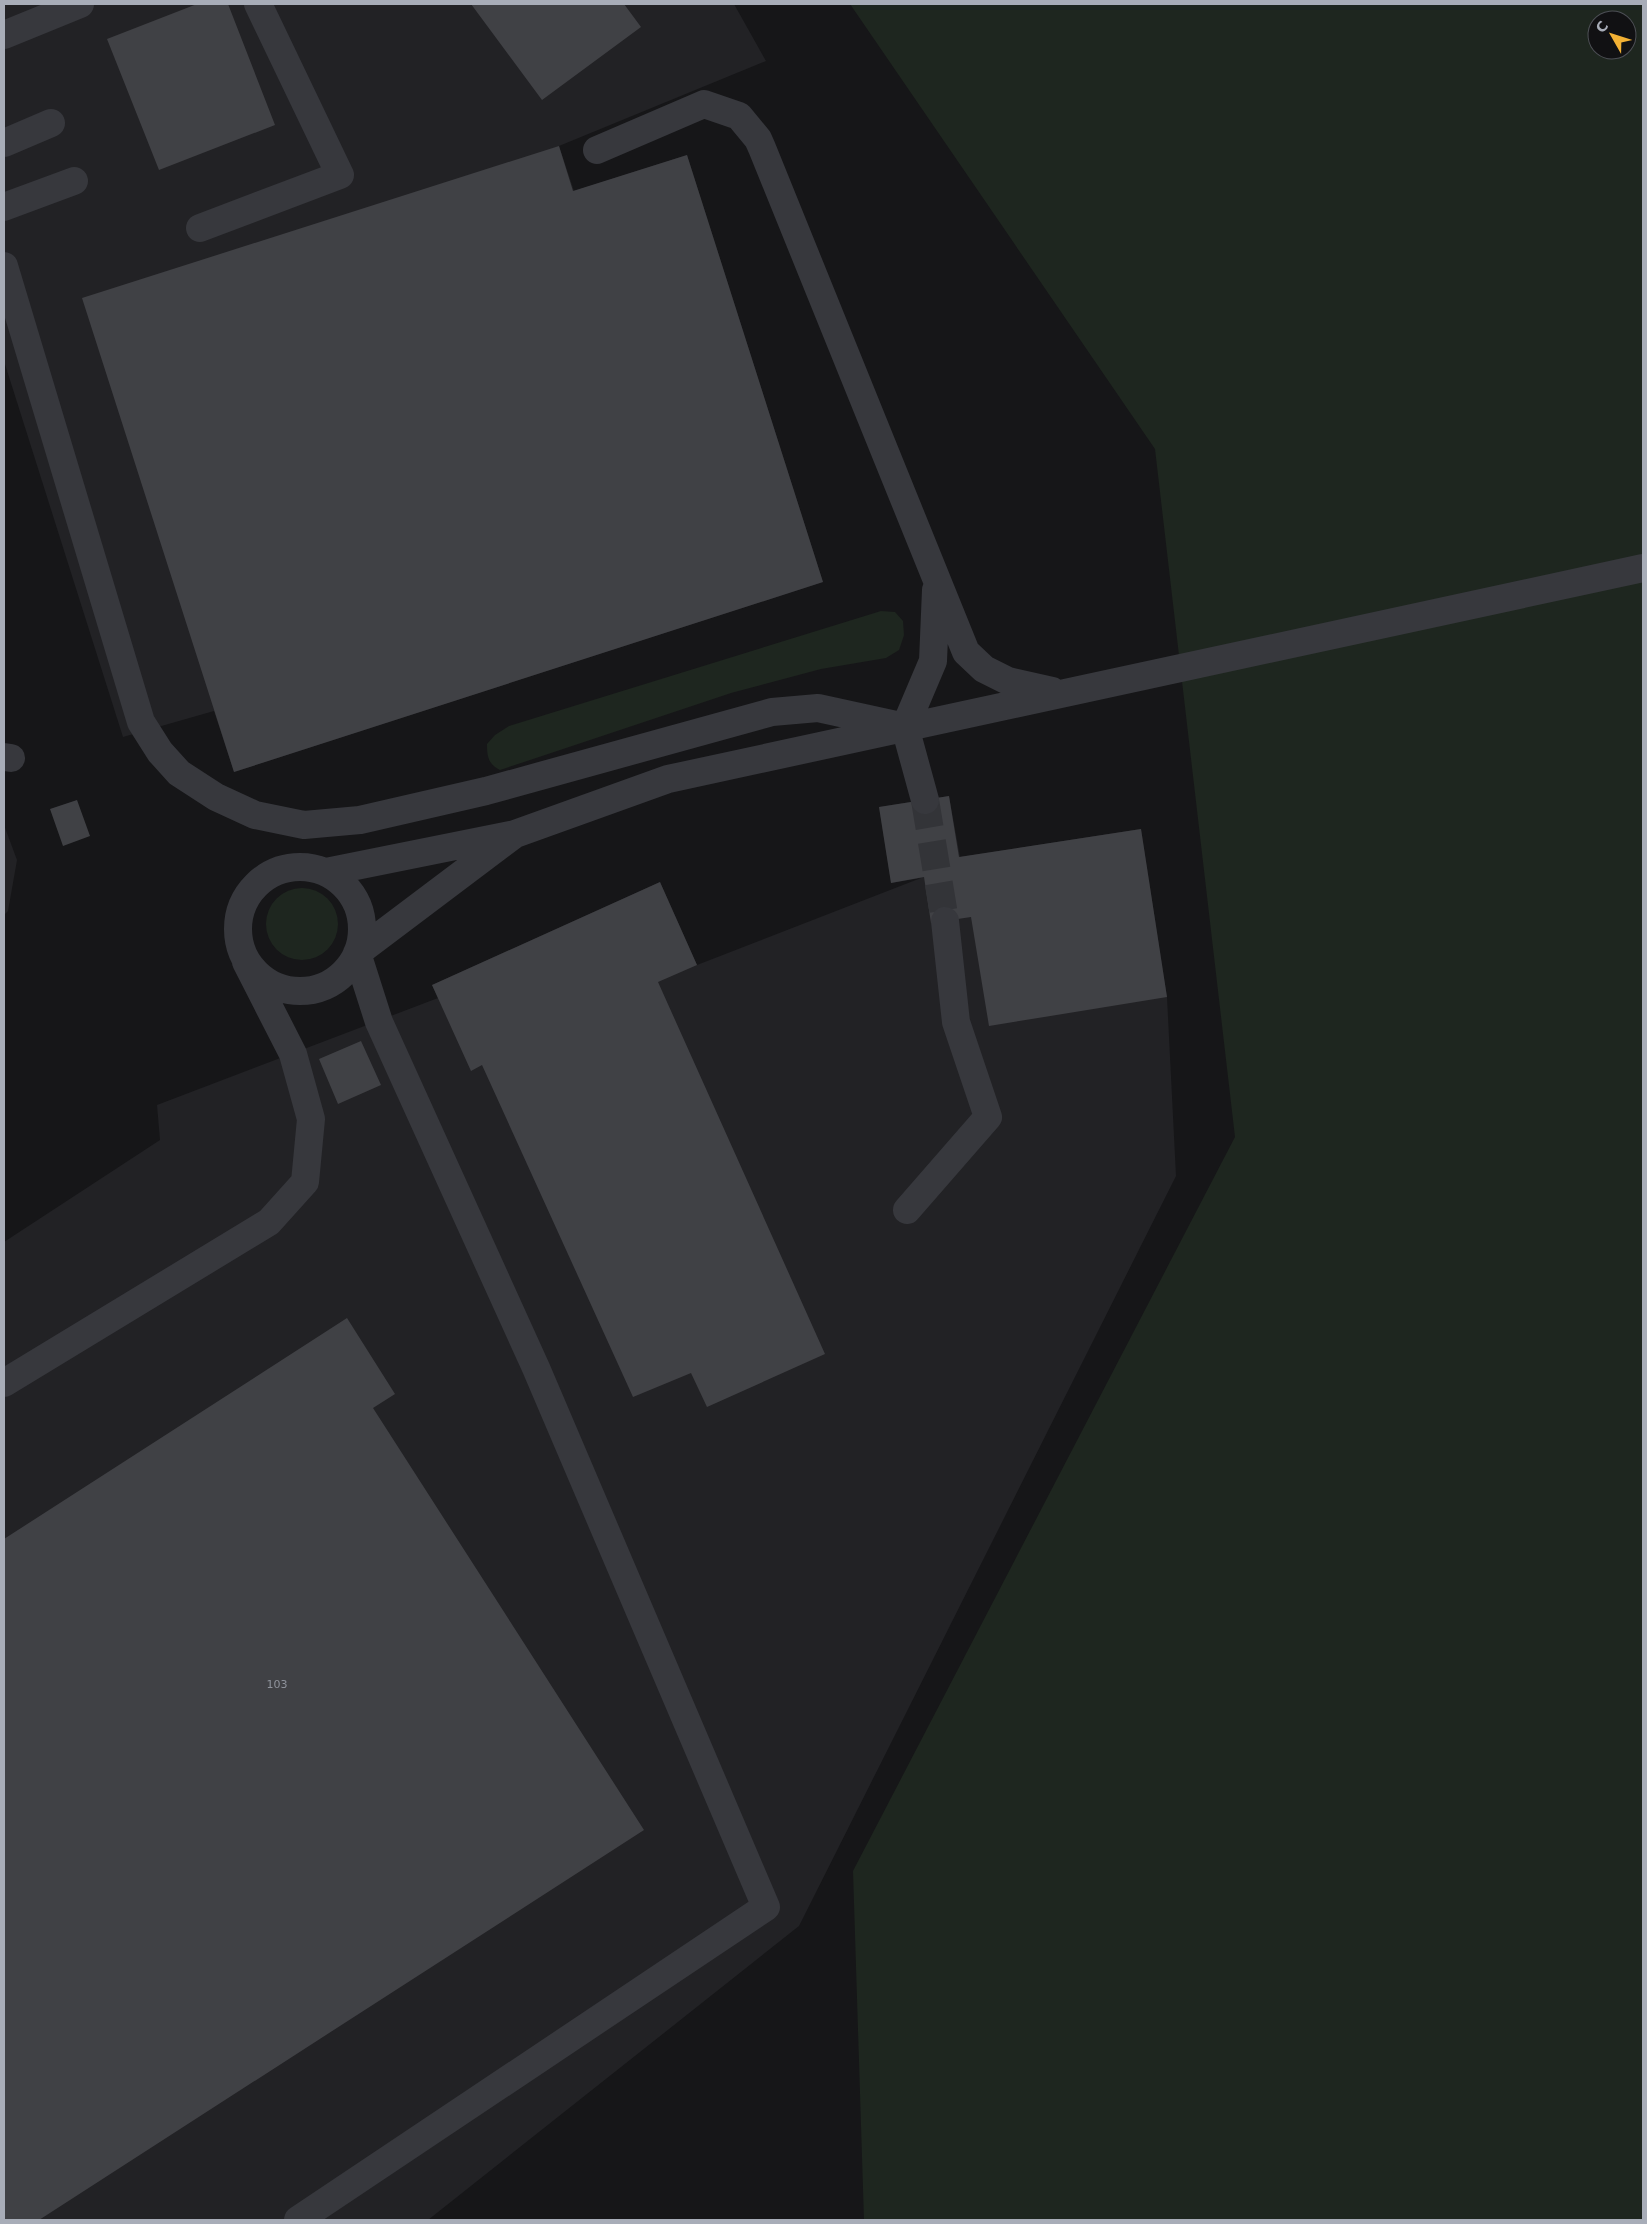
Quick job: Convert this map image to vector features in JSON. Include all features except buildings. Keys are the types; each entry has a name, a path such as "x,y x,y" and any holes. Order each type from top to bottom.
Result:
{"lane":[{"path":"4,35 80,4"},
{"path":"200,228 340,175 258,4"},
{"path":"597,150 704,104 739,116 758,139 966,652 984,669 1008,681 1060,693"},
{"path":"4,143 51,124"},
{"path":"4,207 74,181"},
{"path":"4,266 141,722 160,752 179,773 216,796 255,815 304,824 360,820 511,784 772,712 818,708 905,727"},
{"path":"326,872 515,834 668,779 1643,568"},
{"path":"925,800 905,727 933,661 936,579"},
{"path":"357,953 515,834"},
{"path":"4,1383 269,1222 305,1182 311,1119 293,1054 246,962 238,942 238,920 244,900 258,883 276,871 292,867 309,867 326,872 342,883 354,898 361,916 362,935 357,953 346,970 332,982 314,990 294,991 276,986 259,977 246,962"},
{"path":"907,1210 988,1117 956,1022 945,921"},
{"path":"298,2220 766,1907 536,1368 379,1022 357,953"}],"shaded area":[{"path":"4,4 734,4 766,61 559,146 574,191 687,155 823,582 234,772 214,711 123,737 4,361"},
{"path":"850,4 1643,4 1643,2220 864,2220 853,1871 1235,1137 1155,449"},
{"path":"881,611 895,612 903,621 904,635 899,650 886,658 821,669 731,693 500,770 489,759 487,744 495,735 509,726"},
{"path":"949,796 960,857 1141,829 1167,997 1176,1176 799,1926 428,2220 4,2220 4,1242 160,1140 157,1105 438,998 432,985 660,882 697,965 921,878 891,883 879,807"},
{"path":"4,825 17,860 8,911 4,915"},
{"path":"302,888 322,894 332,904 338,924 332,944 322,954 302,960 282,954 272,944 266,924 272,904 282,894"}],"tunnel":[{"path":"925,800 945,921"}]}
